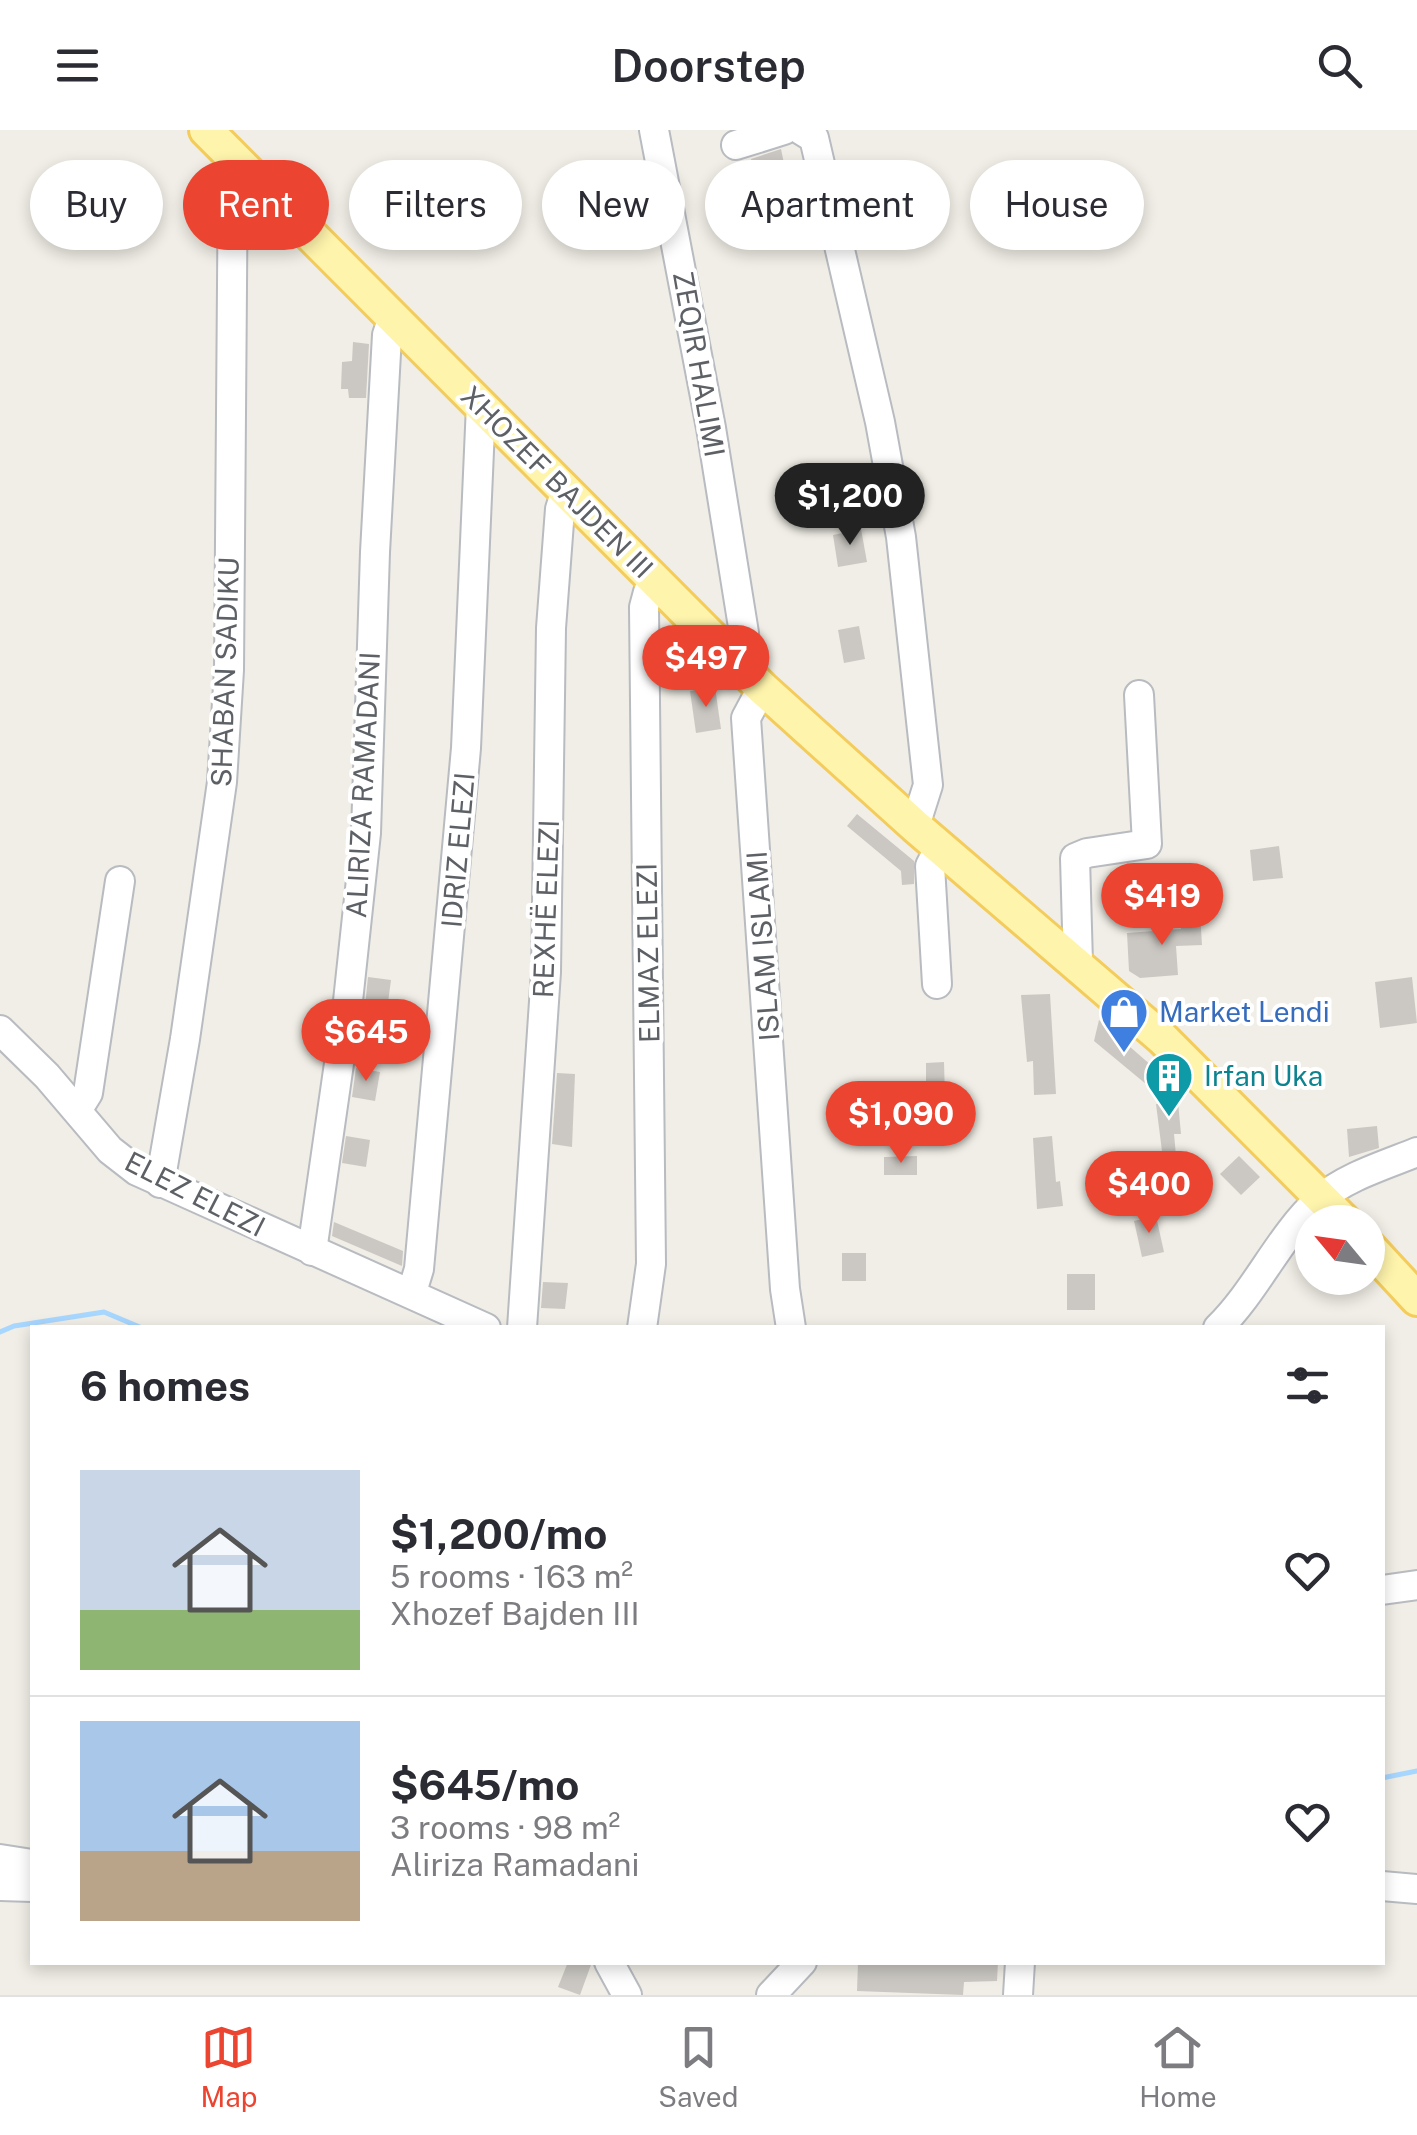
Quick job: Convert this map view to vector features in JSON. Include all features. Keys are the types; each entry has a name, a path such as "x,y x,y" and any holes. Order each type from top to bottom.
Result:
{"main road":[{"name":"XHOZEF BAJDEN III","path":"206,130 762,688 1162,1038 1329,1205"},
{"path":"1385,1264 1417,1299"}],"street":[{"name":"ZEQIR HALIMI","path":"654,130 711,428 744,633 729,654"},
{"path":"736,146 784,130"},
{"path":"801,130 814,138 818,154 880,422 901,537 928,785 927,836 937,984"},
{"name":"SHABAN SADIKU","path":"160,1183 222,782 229,670 233,157"},
{"name":"ALIRIZA RAMADANI","path":"312,1251 348,1002 366,833 376,532 387,336 392,317"},
{"name":"IDRIZ ELEZI","path":"412,1292 418,1269 466,748 481,404"},
{"name":"REXHË ELEZI","path":"522,1325 546,972 551,628 560,510 566,490"},
{"name":"ELMAZ ELEZI","path":"642,1325 652,1264 644,607 656,582"},
{"name":"ISLAM ISLAMI","path":"762,688 746,718 791,1325"},
{"path":"1078,963 1075,858 1147,844 1140,695"},
{"path":"1050,941 1064,922 1061,854"},
{"path":"78,1110 88,1094 120,882"},
{"name":"ELEZ ELEZI","path":"0,1030 78,1110 110,1150 160,1183 480,1325"},
{"path":"1221,1325 1322,1198 1360,1176 1417,1152"},
{"path":"1385,1590 1417,1585"},
{"path":"0,1859 30,1864"},
{"path":"0,1886 30,1887"},
{"path":"1385,1886 1417,1889"},
{"path":"610,1965 627,1995"},
{"path":"771,1995 799,1965"},
{"path":"1018,1995 1020,1965"}],"building":[{"path":"781,149 783,160 751,160"},
{"path":"353,342 369,344 366,398 349,398 348,389 341,389 342,362 352,361"},
{"path":"861,529 867,562 838,567 833,535"},
{"path":"859,626 865,659 844,663 838,630"},
{"path":"715,687 721,729 696,733 690,691"},
{"path":"857,814 914,861 914,884 902,885 901,871 847,826"},
{"path":"1279,846 1283,878 1253,881 1250,850"},
{"path":"1200,912 1202,945 1176,946 1178,975 1140,978 1129,971 1127,933 1181,929 1180,913"},
{"path":"368,977 391,980 387,1010 365,1006"},
{"path":"1412,977 1417,1023 1380,1028 1375,982"},
{"path":"1050,994 1056,1094 1034,1095 1033,1061 1027,1062 1021,995"},
{"name":"Market Lendi","path":"1099,1020 1152,1066 1152,1089 1094,1041"},
{"path":"944,1062 945,1098 926,1098 926,1063"},
{"path":"356,1068 380,1072 375,1101 352,1097"},
{"path":"557,1073 575,1074 572,1147 552,1144"},
{"name":"Irfan Uka","path":"1178,1102 1181,1134 1174,1134 1177,1166 1164,1167 1156,1104"},
{"path":"1377,1126 1379,1148 1349,1157 1347,1129"},
{"path":"346,1136 370,1140 366,1167 342,1163"},
{"path":"1052,1136 1056,1182 1060,1181 1063,1206 1037,1209 1033,1138"},
{"path":"917,1156 917,1175 884,1175 884,1157"},
{"path":"1239,1156 1260,1177 1241,1195 1220,1174"},
{"path":"1129,1161 1131,1197 1114,1198 1111,1162"},
{"path":"1156,1216 1164,1252 1142,1257 1134,1221"},
{"path":"334,1222 403,1251 402,1266 332,1236"},
{"path":"842,1253 866,1253 866,1281 842,1281"},
{"path":"1067,1274 1095,1274 1095,1310 1067,1310"},
{"path":"543,1282 568,1283 565,1309 541,1308"},
{"path":"567,1965 591,1965 580,1995 558,1987"},
{"path":"858,1965 998,1965 997,1981 964,1982 963,1995 857,1991"}],"waterway":[{"path":"0,1332 14,1326 104,1312 135,1325"},
{"path":"1385,1777 1417,1771"}],"place":[{"name":"Market Lendi","path":"1124,1054"},
{"name":"Irfan Uka","path":"1169,1118"}]}
